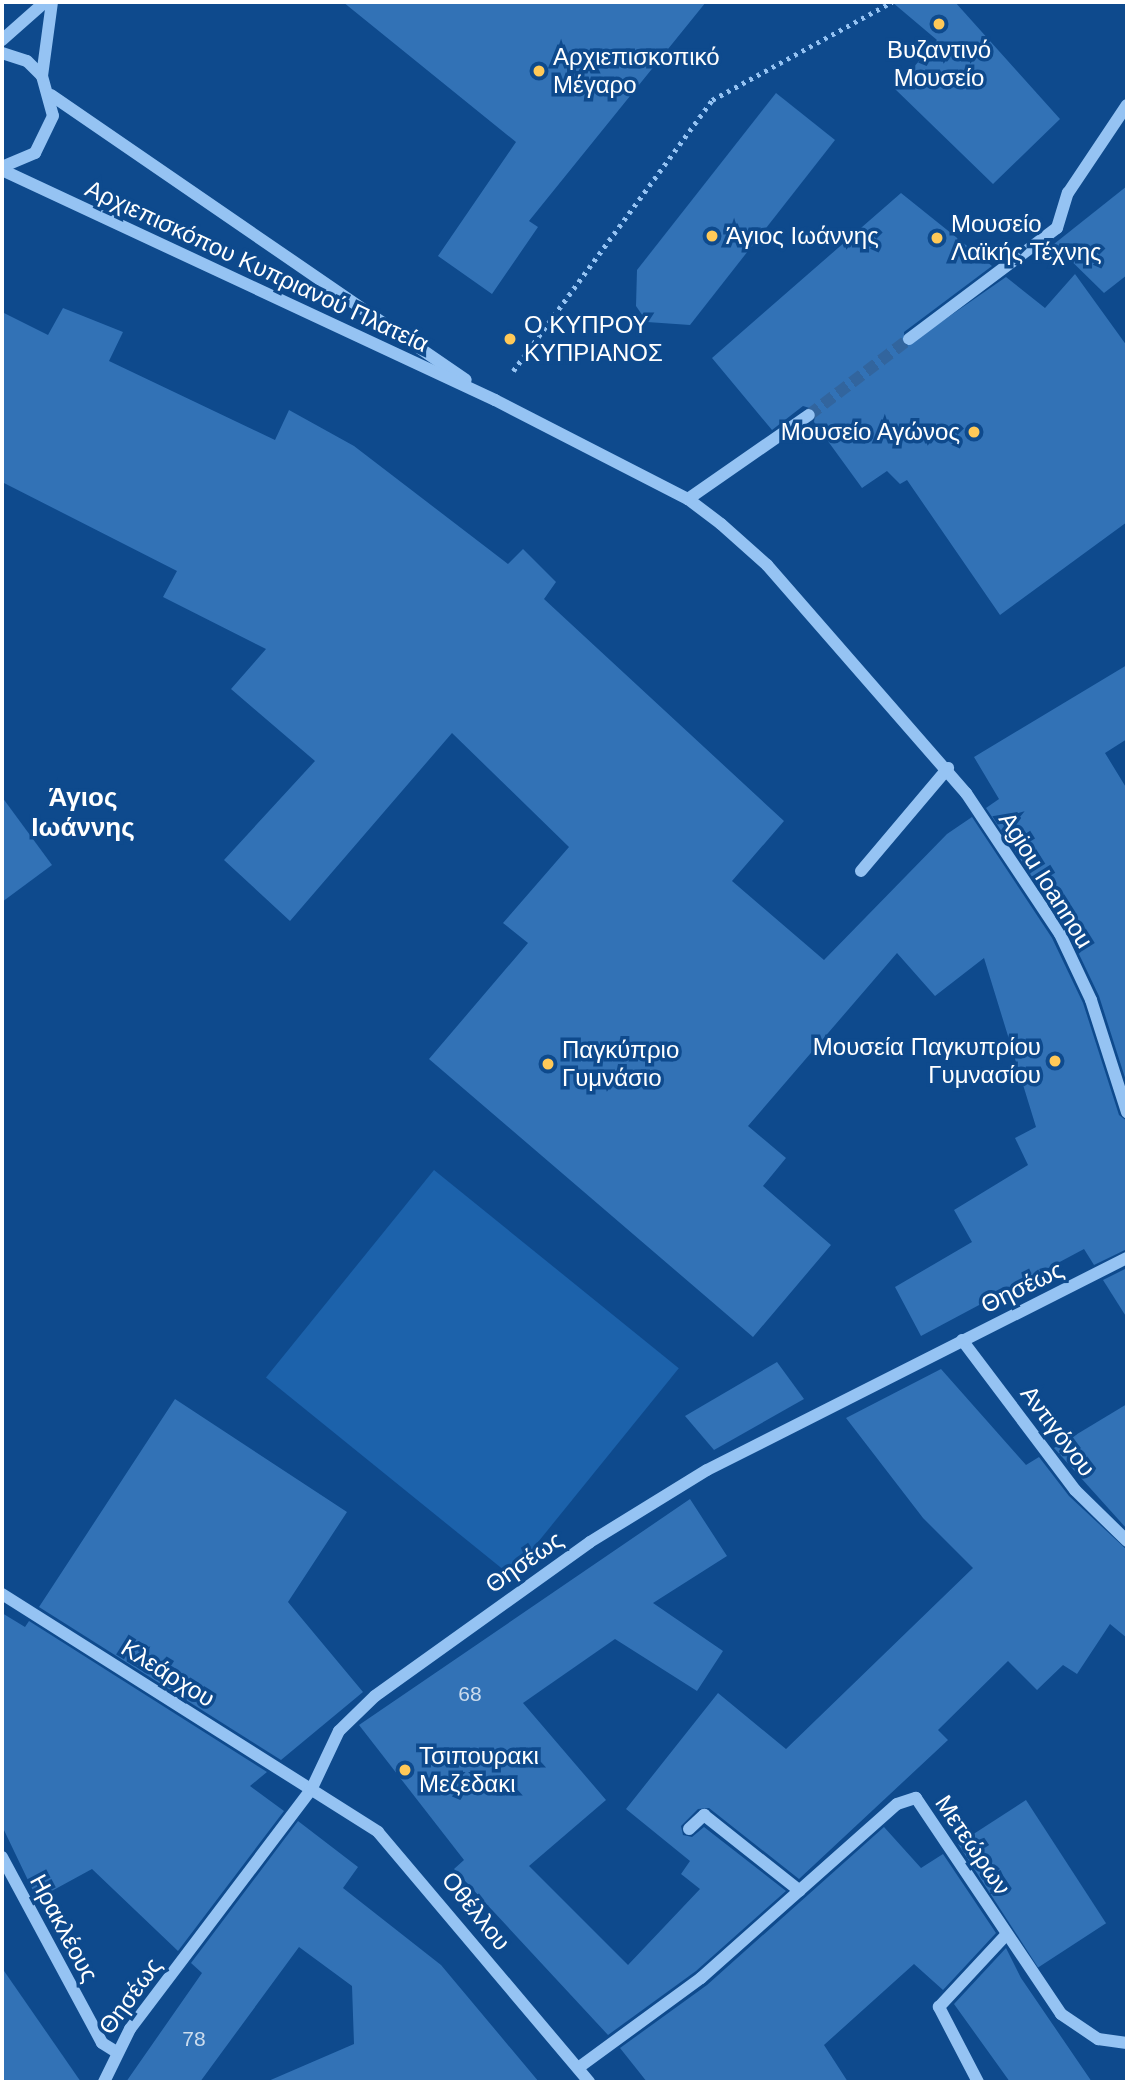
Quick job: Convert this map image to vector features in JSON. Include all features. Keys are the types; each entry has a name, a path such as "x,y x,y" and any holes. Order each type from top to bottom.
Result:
{"street":[{"path":"2,40 45,2"},
{"path":"42,76 52,2"},
{"path":"2,53 27,61 42,76 51,95 47,137 35,153 2,169"},
{"name":"Αρχιεπισκόπου Κυπριανού Πλατεία","path":"51,95 495,400"},
{"path":"909,339 1057,228 1068,193 1127,105"},
{"name":"Αρχιεπισκόπου Κυπριανού Πλατεία","path":"2,169 495,400 688,499 767,565 948,768 966,793"},
{"path":"688,499 809,415"},
{"path":"861,871 948,768"},
{"name":"Agiou Ioannou","path":"966,793 1060,934 1091,1000 1127,1112"},
{"name":"Θησέως","path":"104,2082 115,2051 312,1788 339,1731 375,1696 590,1542 707,1470 1127,1258"},
{"name":"Αντιγόνου","path":"962,1340 1075,1490 1127,1541"},
{"name":"Κλεάρχου","path":"2,1594 312,1788"},
{"name":"Οθέλλου","path":"312,1788 378,1832 410,1863 589,2082"},
{"name":"Μετεώρων","path":"578,2068 701,1978 897,1804 916,1798 1006,1935 1079,2030 1127,2043"},
{"path":"689,1829 704,1815 800,1891"},
{"name":"Ηρακλέους","path":"2,1857 102,2043 115,2051"},
{"path":"978,2082 939,2007 1006,1935"}],"path":[{"path":"531,340 712,100 892,2"}],"shaded area":[{"path":"434,1170 679,1368 511,1576 266,1377"}],"building":[{"name":"Αρχιεπισκοπικό Μέγαρο","path":"343,2 706,2 529,221 538,227 492,294 438,256 516,142"},
{"path":"892,2 955,2 1060,119 993,184 895,89 937,40"},
{"name":"Άγιος Ιωάννης","path":"776,93 835,140 690,325 647,322 636,306 637,270"},
{"path":"1127,186 1127,275 1104,293 1054,244"},
{"name":"Μουσείο Αγώνος","path":"901,193 992,266 904,332 905,347 1006,277 1045,308 1075,274 1127,346 1127,522 1000,615 907,480 900,484 887,471 862,488 814,422 816,410 803,406 772,430 712,358"},
{"path":"63,308 123,332 109,361 275,440 289,410 354,446 508,564 523,549 556,582 544,599 784,821 732,881 824,960 947,834 972,817 1052,938 1083,1003 1119,1115 1127,1121 1127,1249 1094,1265 1084,1249 921,1336 895,1287 972,1242 954,1210 1028,1165 1015,1138 1036,1127 984,958 935,996 897,953 748,1126 786,1158 763,1186 831,1245 753,1337 429,1059 528,943 503,923 569,847 452,733 290,921 224,860 315,761 231,689 266,649 163,597 177,571 2,482 2,312 48,335"},
{"path":"1127,665 1127,739 1105,753 1127,789 1127,1084 1099,996 1067,929 986,808 999,799 974,757"},
{"path":"2,797 52,865 2,902"},
{"path":"1127,1268 1127,1318 1103,1280"},
{"path":"777,1362 804,1399 714,1450 685,1416"},
{"path":"941,1369 1026,1465 1039,1457 1069,1496 1127,1550 1127,1638 1110,1624 1077,1674 1063,1665 1037,1690 1008,1661 938,1730 948,1740 799,1879 709,1808 698,1809 681,1826 683,1835 692,1837 704,1827 786,1891 696,1971 608,2035 454,1869 464,1860 359,1725 690,1499 727,1556 653,1603 723,1651 697,1691 615,1639 523,1703 606,1800 529,1866 628,1965 700,1889 681,1874 690,1861 626,1809 718,1693 786,1749 973,1568 923,1518 846,1418"},
{"path":"175,1399 347,1512 288,1602 363,1692 281,1760 39,1607"},
{"path":"1127,1404 1127,1529 1054,1448"},
{"path":"2,1613 25,1627 29,1621 267,1772 250,1786 284,1811 178,1951 92,1869 37,1899 2,1826"},
{"path":"1026,1800 1106,1923 1038,1967 958,1844"},
{"path":"298,1821 358,1867 343,1888 441,1965 539,2082 266,2082 354,2044 352,1986 299,1947 200,2082 126,2082 202,1973 191,1963"},
{"path":"884,1827 921,1868 943,1854 996,1933 943,1990 914,1964 824,2045 848,2082 647,2082 620,2048 707,1985"},
{"path":"1006,1948 1021,1978 1092,2082 1010,2082 954,2004"},
{"path":"2,1968 81,2082 2,2082"}],"tunnel":[{"path":"809,415 909,339"}],"place":[{"name":"Βυζαντινό Μουσείο","path":"939,24"},
{"name":"Αρχιεπισκοπικό Μέγαρο","path":"539,71"},
{"name":"Άγιος Ιωάννης","path":"712,236"},
{"name":"Μουσείο Λαϊκής Τέχνης","path":"937,238"},
{"name":"Ο ΚΥΠΡΟΥ ΚΥΠΡΙΑΝΟΣ","path":"510,339"},
{"name":"Μουσείο Αγώνος","path":"974,432"},
{"name":"Μουσεία Παγκυπρίου Γυμνασίου","path":"1055,1061"},
{"name":"Παγκύπριο Γυμνάσιο","path":"548,1064"},
{"name":"Τσιπουρακι Μεζεδακι","path":"405,1770"}],"district":[{"name":"Άγιος Ιωάννης","path":"83,813"}]}
